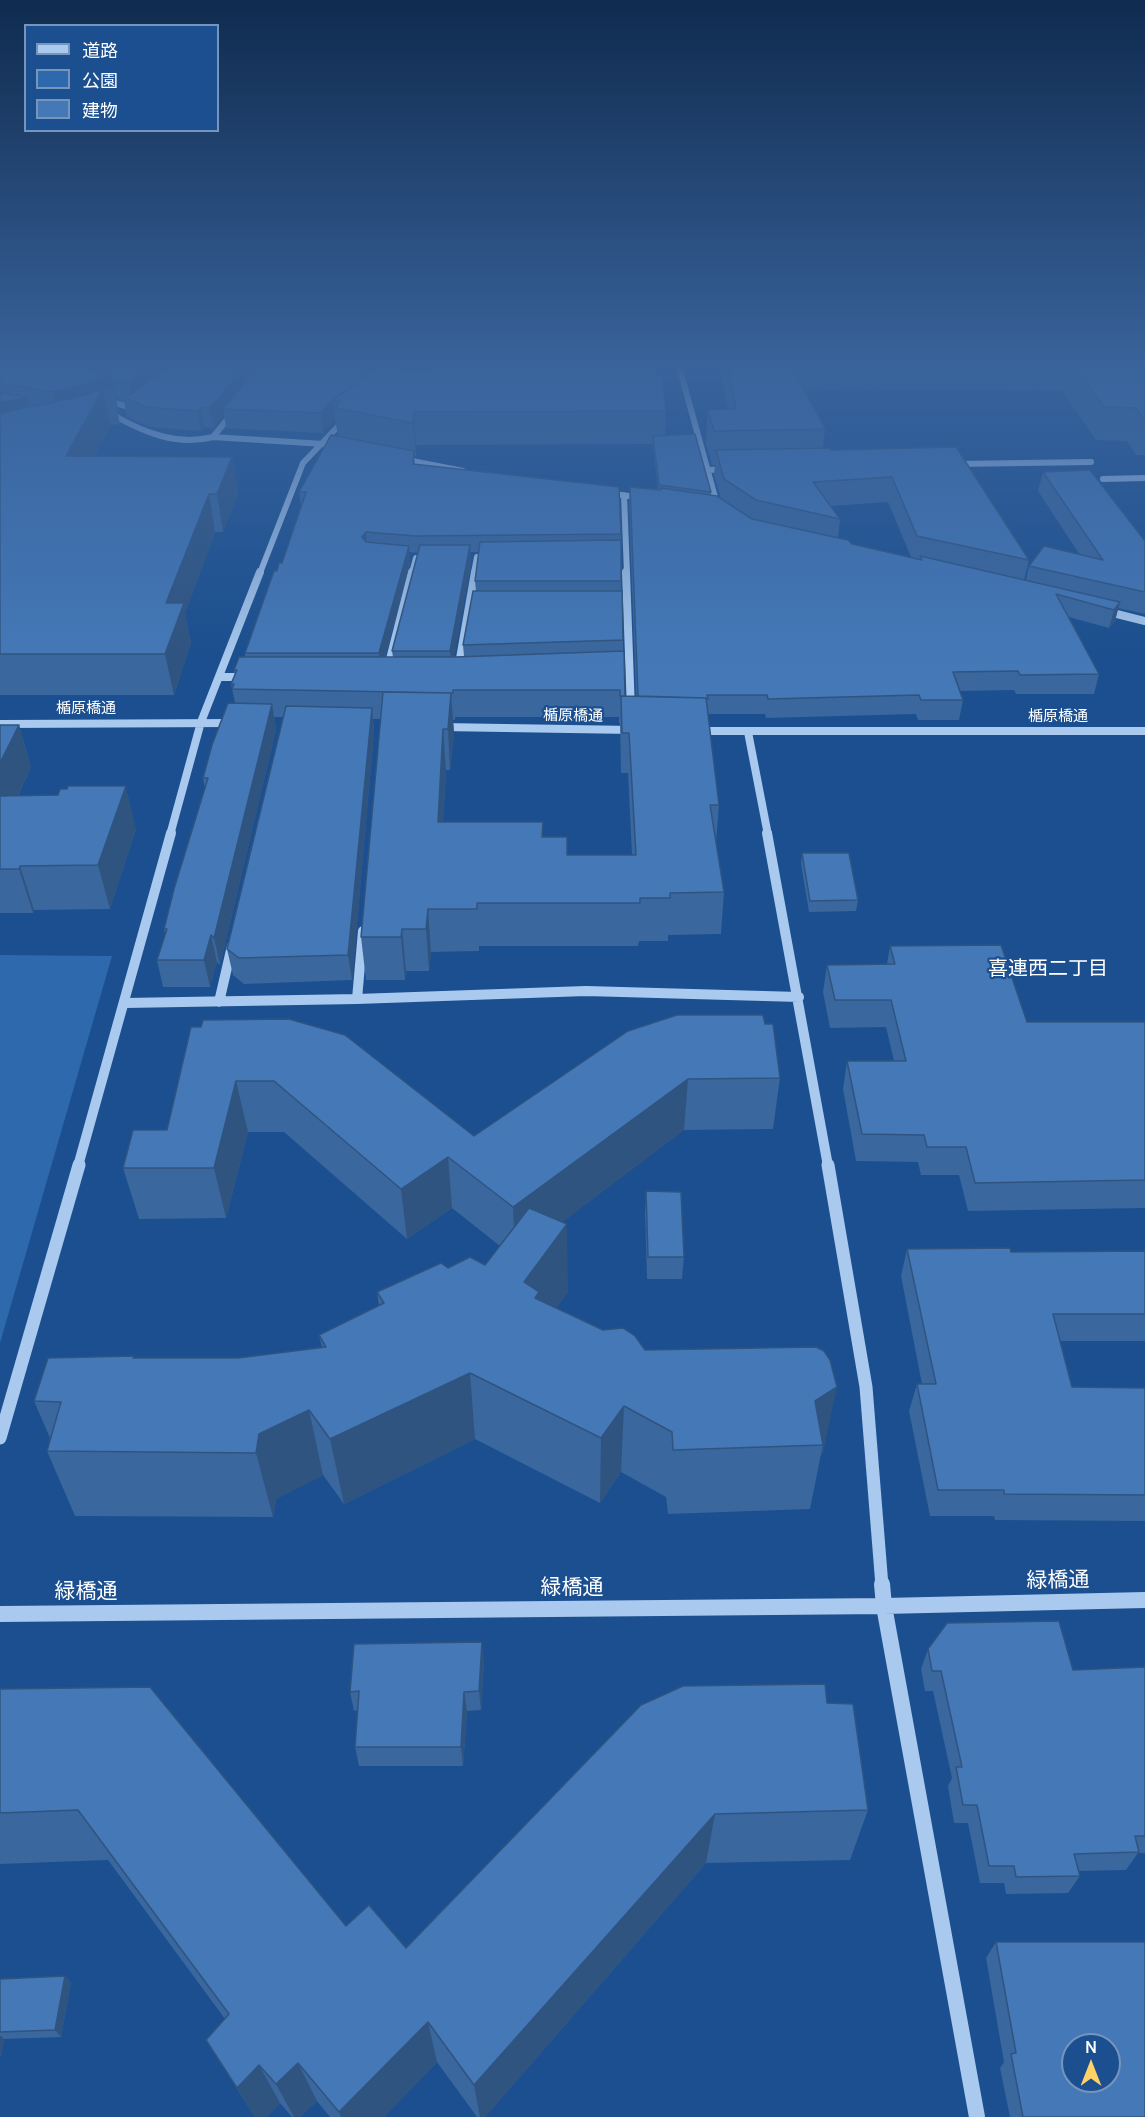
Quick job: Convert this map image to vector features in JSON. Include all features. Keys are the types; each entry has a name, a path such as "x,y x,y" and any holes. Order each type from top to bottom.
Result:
{"street":[{"path":"0,1438 125,1003 201,722 303,465"},
{"path":"432,465 468,472"},
{"path":"707,465 718,508"},
{"path":"708,470 731,469"},
{"path":"1103,479 1145,478"},
{"path":"602,492 648,498"},
{"path":"624,495 631,730"},
{"path":"706,507 718,508 727,514"},
{"path":"614,556 626,556"},
{"path":"405,557 427,557"},
{"path":"467,557 489,557"},
{"path":"468,676 457,676 477,557"},
{"path":"386,676 417,558"},
{"path":"468,609 480,609"},
{"path":"616,609 627,609"},
{"path":"1099,610 1145,621"},
{"path":"618,671 629,671"},
{"path":"219,676 255,676"},
{"path":"374,676 398,676"},
{"name":"楯原橋通","path":"0,724 249,723"},
{"name":"楯原橋通","path":"428,726 643,730"},
{"name":"楯原橋通","path":"690,731 1145,731"},
{"path":"748,732 799,997 866,1387 884,1606 977,2117"},
{"path":"357,999 364,916"},
{"path":"219,1002 235,932"},
{"path":"125,1003 357,999 586,991 799,997"},
{"name":"緑橋通","path":"0,1614 884,1606 1145,1600"}],"green space":[{"path":"0,955 112,956 0,1343"}],"building":[{"path":"0,465 229,465 217,494 209,494 166,603 184,603 165,654 0,654"},
{"path":"314,465 420,465 619,487 621,534 416,536 366,532 362,537 366,542 409,546 379,653 245,653 274,571 277,571 279,563 282,563 306,492 299,492"},
{"path":"657,465 703,465 711,492 659,485"},
{"path":"720,465 967,465 1029,560 917,536 892,477 813,482 840,519 756,500 724,479"},
{"path":"1090,470 1145,541 1145,592 1029,566 1044,546 1103,560 1043,472"},
{"path":"630,487 661,490 661,488 717,496 752,519 848,540 852,544 922,560 920,556 1120,602 1114,610 1056,594 1099,674 1020,675 1018,671 953,672 963,700 921,700 919,695 768,699 767,695 707,695 708,699 638,696"},
{"path":"621,540 621,581 475,581 480,542"},
{"path":"420,545 470,545 450,651 392,651"},
{"path":"473,591 622,591 623,640 463,645"},
{"path":"624,651 625,696 620,696 620,690 453,690 453,693 232,689 234,684 231,684 239,657 456,657"},
{"path":"383,692 451,693 448,729 443,729 438,822 543,822 542,837 567,837 567,855 636,855 629,733 622,733 621,696 706,698 719,805 710,805 724,892 670,893 670,898 640,898 640,903 477,903 477,909 428,909 426,929 402,929 401,937 361,937"},
{"path":"228,703 272,704 214,938 211,935 204,960 157,960 167,929 164,929 174,889 208,778 203,778 212,745"},
{"path":"286,706 372,708 348,955 239,958 227,949"},
{"path":"0,725 19,725 0,763"},
{"path":"68,786 126,786 98,865 20,866 19,869 0,869 0,796 58,795 60,789 67,789"},
{"path":"802,853 849,853 858,900 810,901"},
{"path":"1001,945 1027,1022 1145,1022 1145,1180 975,1183 966,1147 927,1147 924,1135 862,1134 847,1061 906,1061 891,1000 835,1000 827,965 895,964 890,946"},
{"path":"677,1015 763,1015 765,1024 773,1024 780,1078 688,1079 513,1207 448,1157 401,1189 274,1081 236,1081 214,1168 123,1168 133,1130 167,1130 191,1027 201,1027 203,1020 289,1019 345,1035 474,1136 628,1031"},
{"path":"646,1191 681,1192 684,1257 648,1257"},
{"path":"529,1208 567,1224 524,1282 539,1292 535,1298 603,1330 623,1328 635,1336 645,1350 816,1347 824,1351 830,1360 837,1387 815,1401 823,1445 673,1450 672,1432 624,1406 601,1438 470,1373 330,1439 309,1410 259,1434 256,1453 47,1451 61,1402 34,1401 48,1358 134,1356 133,1358 238,1358 326,1347 319,1335 384,1303 377,1292 441,1263 448,1268 470,1257 485,1265"},
{"path":"1010,1248 1011,1252 1145,1251 1145,1314 1053,1314 1072,1387 1145,1388 1145,1495 1004,1494 1004,1490 938,1490 917,1384 936,1384 907,1249"},
{"path":"1059,1621 1073,1670 1145,1667 1145,1836 1135,1836 1139,1852 1074,1854 1080,1876 1016,1877 1014,1866 989,1866 977,1805 963,1805 956,1767 962,1767 941,1671 932,1671 928,1649 947,1623"},
{"path":"482,1642 479,1691 464,1692 461,1747 355,1747 359,1691 350,1692 354,1644"},
{"path":"825,1684 827,1703 853,1704 868,1810 715,1814 474,2085 428,2022 339,2112 298,2063 276,2084 259,2065 237,2088 206,2040 229,2014 78,1810 0,1813 0,1689 150,1687 346,1926 369,1905 406,1948 641,1705 683,1686"},
{"path":"996,1942 1145,1942 1145,2117 1023,2117 1011,2054 1016,2053"},
{"path":"65,1976 55,2030 0,2032 0,1979"}],"district":[{"name":"喜連西二丁目","path":"1048,969"}]}
